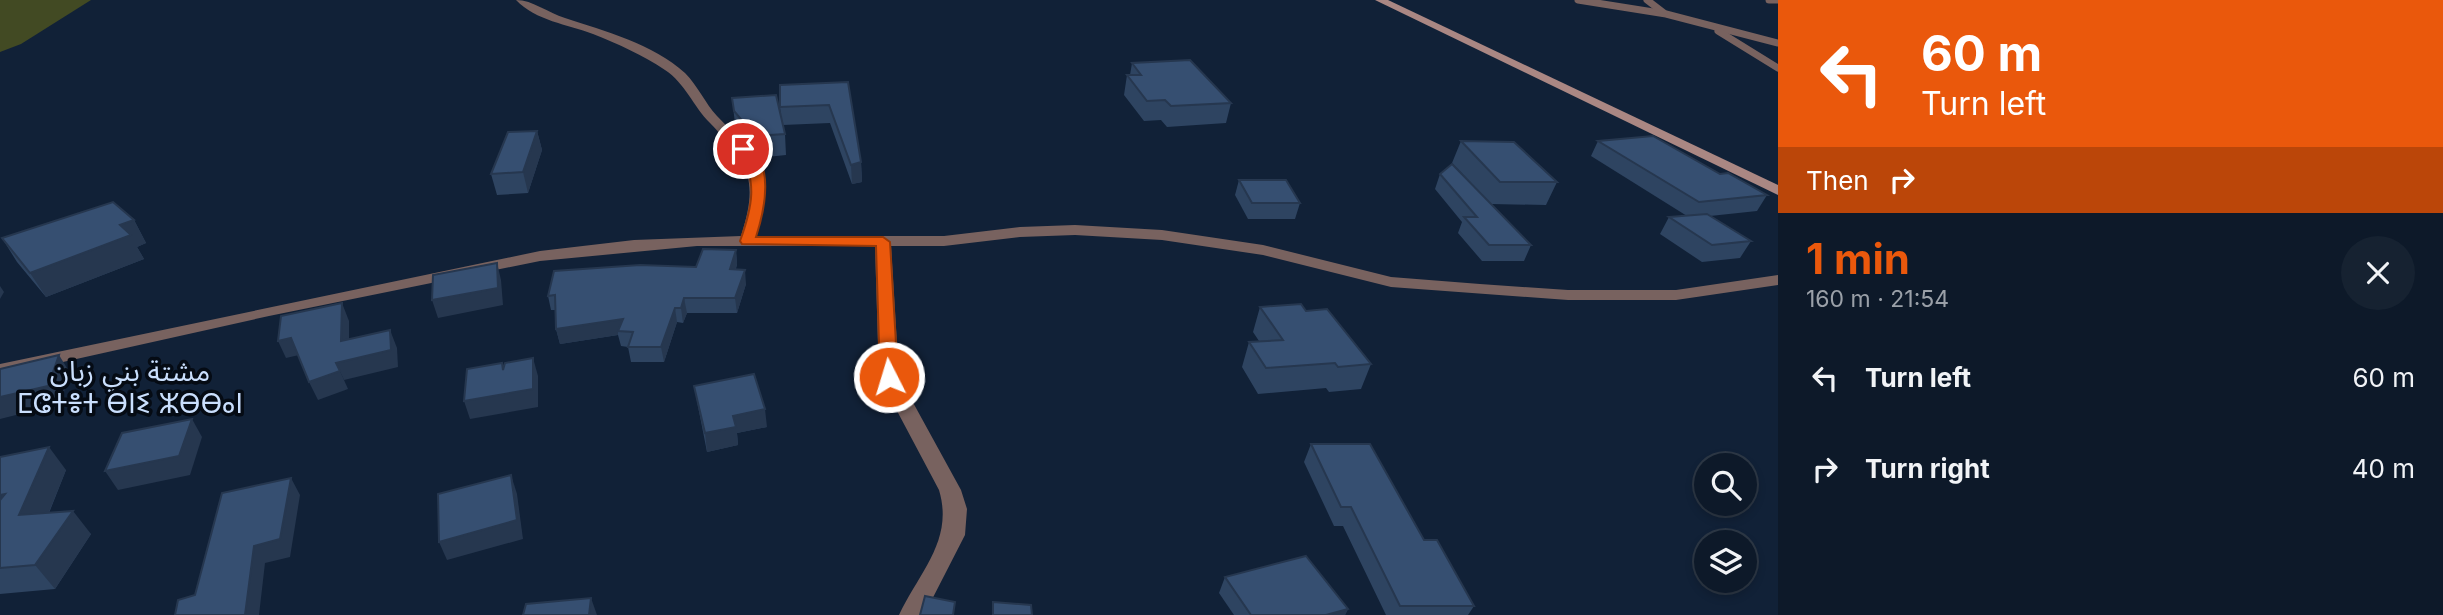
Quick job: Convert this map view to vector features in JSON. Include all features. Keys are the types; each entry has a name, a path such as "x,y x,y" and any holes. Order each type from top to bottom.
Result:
{"main road":[{"path":"1380,0 1778,191"}],"street":[{"path":"521,0 539,13 594,31 672,69 690,87 711,118 752,160 759,176 755,217 747,241"},
{"path":"0,370 269,311 540,256 634,245 747,241 944,241 1020,232 1074,230 1162,235 1263,250 1391,282 1568,295 1676,295 1778,280"},
{"path":"883,242 889,377 950,490 956,509 954,536 911,615"}],"lane":[{"path":"1578,0 1667,14 1778,43"},
{"path":"1647,0 1667,14"},
{"path":"1769,0 1778,0"},
{"path":"1709,26 1778,68"}],"green space":[{"path":"0,0 91,0 21,44 0,52"}],"building":[{"path":"1190,60 1231,103 1171,106 1165,100 1147,101 1127,75 1141,75 1132,63"},
{"path":"848,82 861,162 851,165 829,105 780,107 780,85"},
{"path":"776,95 785,134 755,136 734,111 732,98"},
{"path":"537,131 523,172 491,174 508,132"},
{"path":"1653,136 1720,174 1728,173 1767,195 1699,202 1598,141"},
{"path":"1461,141 1514,142 1557,182 1500,182"},
{"path":"1452,164 1531,245 1489,245 1464,217 1477,217 1440,174"},
{"path":"1239,180 1286,180 1300,203 1252,203"},
{"path":"113,202 134,220 120,225 131,235 30,273 2,238"},
{"path":"1707,214 1751,241 1712,245 1669,217"},
{"path":"703,249 736,250 730,269 745,270 735,298 684,298 681,308 675,308 661,347 628,347 633,332 618,331 623,319 556,329 555,295 548,296 554,271 640,265 696,267"},
{"path":"497,263 498,288 432,300 433,275"},
{"path":"342,303 341,341 390,330 391,350 336,363 340,371 309,382 291,338 278,341 281,316"},
{"path":"1301,304 1306,311 1327,309 1371,364 1338,367 1335,363 1266,368 1249,342 1283,340 1260,307"},
{"path":"59,355 48,386 0,397 0,369"},
{"path":"533,358 533,389 464,401 467,369 502,363 503,370 505,363"},
{"path":"754,374 765,409 733,416 736,427 705,433 694,386"},
{"path":"192,419 179,456 105,471 122,433"},
{"path":"1311,444 1370,444 1424,540 1437,540 1474,606 1400,606 1351,507 1341,507"},
{"path":"49,447 19,515 73,511 35,565 0,568 0,500 5,494 0,495 0,457"},
{"path":"511,475 517,520 439,542 438,494"},
{"path":"291,478 280,539 254,546 245,615 175,615 178,600 195,595 222,493"},
{"path":"1306,556 1348,609 1326,615 1251,615 1225,577"},
{"path":"925,596 955,602 953,615 920,615"},
{"path":"591,598 589,615 523,615 526,604"},
{"path":"993,602 1031,605 1032,615 993,615"}],"district":[{"name":"مشتة بني زبان ⵎⵛⵜⴻⵜ ⴱⵏⵉ ⵣⴱⴱⴰⵏ","path":"130,387"}],"route":[{"path":"743,149 752,160 759,176 755,217 747,241 883,242 889,377"}]}
